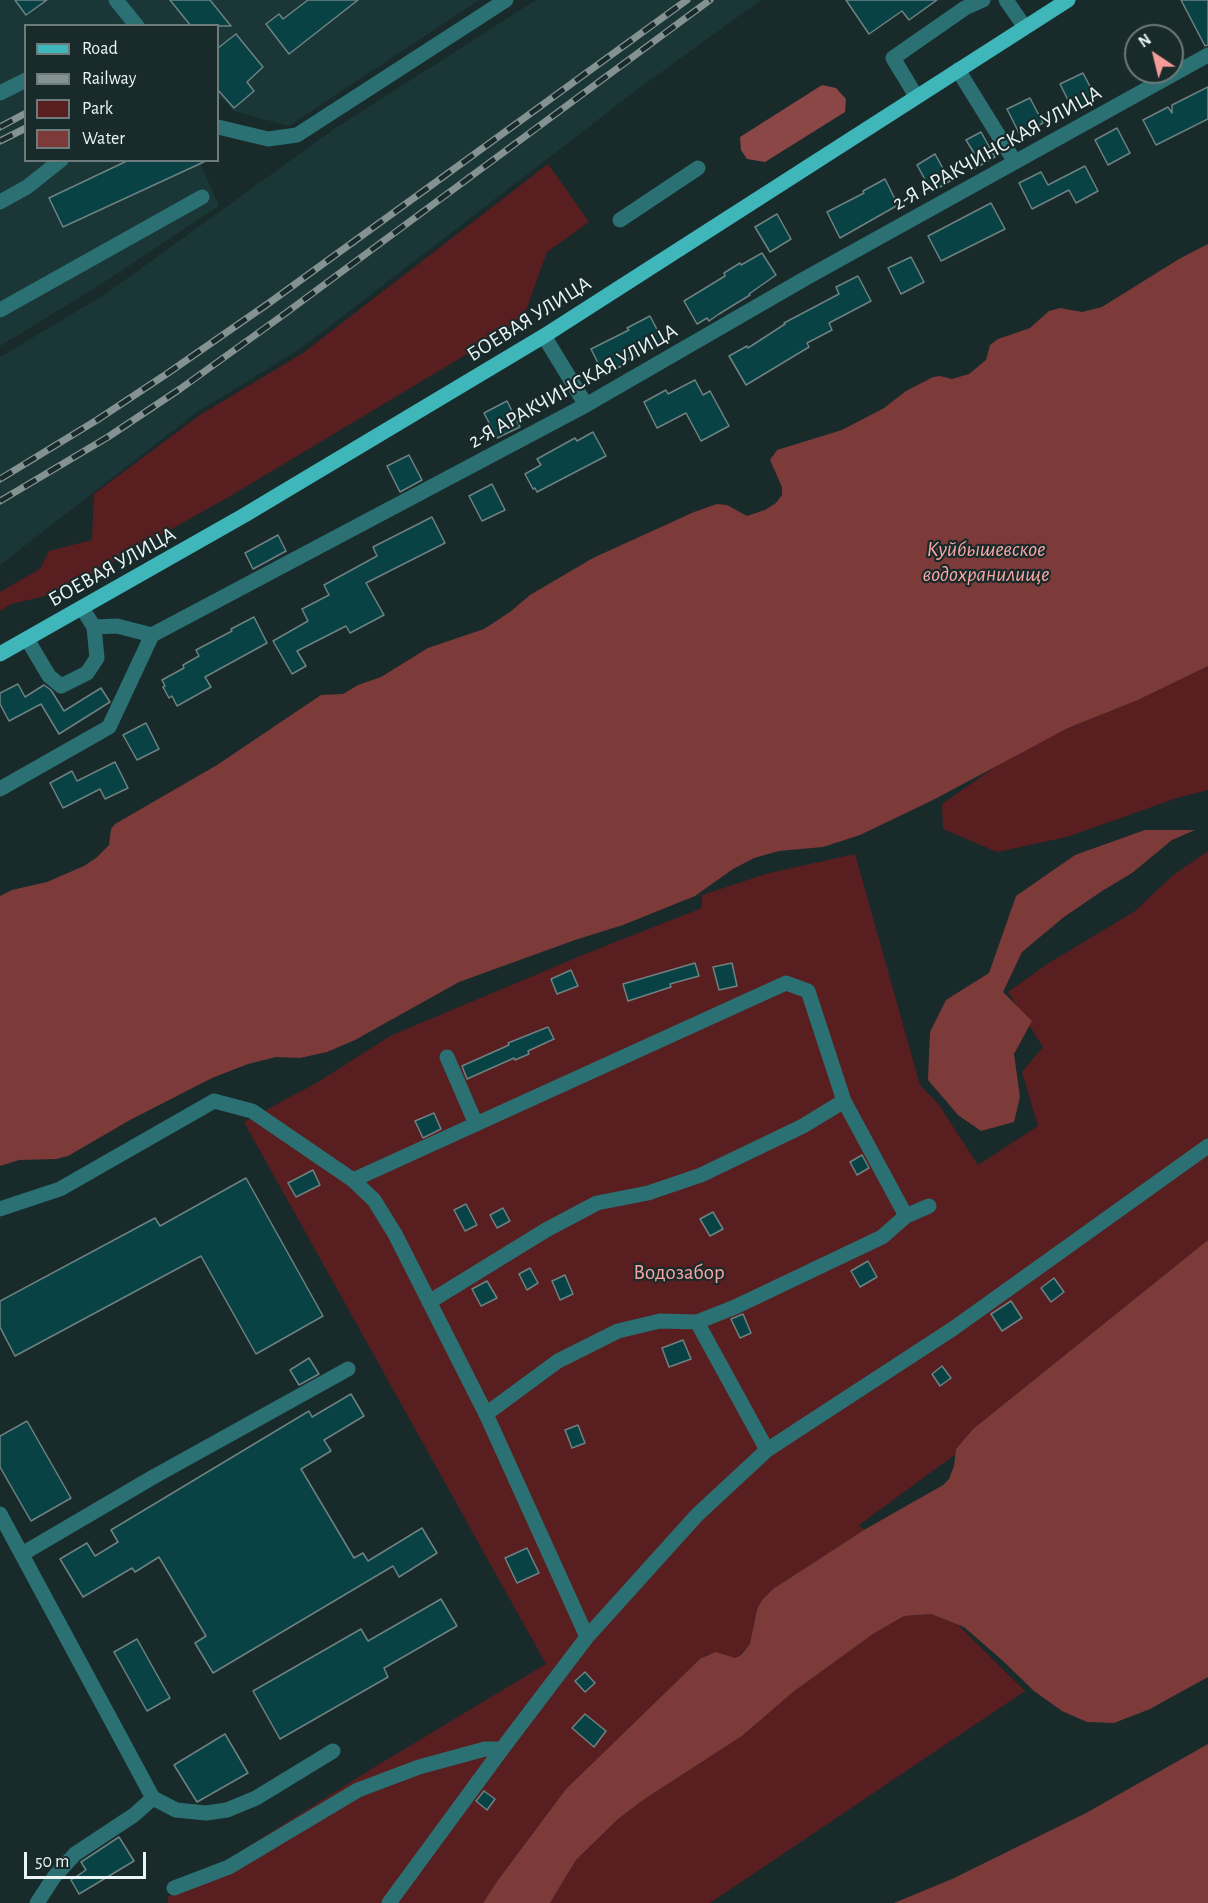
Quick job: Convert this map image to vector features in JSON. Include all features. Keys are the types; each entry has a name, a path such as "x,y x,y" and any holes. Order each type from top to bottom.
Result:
{"main road":[{"name":"БОЕВАЯ УЛИЦА","path":"0,654 243,516 544,336 1024,26 1068,0"}],"street":[{"path":"116,0 133,24"},
{"path":"219,128 268,139 297,135 506,0"},
{"path":"916,96 893,57 965,8 983,0"},
{"path":"1006,0 1024,26"},
{"name":"2-Я АРАКЧИНСКАЯ УЛИЦА","path":"152,635 586,405 806,278 1208,55"},
{"path":"958,70 1015,162"},
{"path":"0,93 24,81"},
{"path":"0,202 27,187 58,162"},
{"path":"620,220 698,168"},
{"path":"0,310 202,197"},
{"path":"544,336 586,405"},
{"path":"27,639 49,676 61,686 87,673 97,658 94,627 82,608"},
{"path":"0,789 109,727 152,635 117,626 94,627"},
{"path":"353,1180 786,983 808,991 844,1101 906,1216"},
{"path":"447,1057 476,1124"},
{"path":"0,1209 60,1188 214,1101 252,1111 353,1180 374,1200 395,1234 486,1414 587,1637"},
{"path":"429,1302 546,1230 597,1203 648,1193 701,1175 802,1126 844,1101"},
{"path":"389,1903 587,1637 697,1515 766,1450 954,1328 1208,1146"},
{"path":"486,1414 558,1361 618,1331 660,1321 697,1322 735,1307 882,1237 906,1216 929,1206"},
{"path":"697,1322 766,1450"},
{"path":"22,1554 155,1476 348,1369"},
{"path":"0,1514 153,1798 176,1810 206,1813 227,1810 256,1798 333,1751"},
{"path":"174,1888 229,1867 358,1790 430,1764 484,1749 502,1749"},
{"path":"36,1903 54,1877 75,1854 134,1815 153,1798"}],"shaded area":[{"path":"0,0 479,0 289,126 233,111 222,98 219,100 219,24 24,24 24,162 199,162 219,206 95,288 0,346"},
{"path":"536,0 761,0 638,89 300,349 197,412 0,565 0,357 107,293 334,129"},
{"path":"822,85 836,88 846,99 845,112 765,162 747,159 741,150 740,137"}],"green space":[{"path":"548,164 589,222 547,252 522,321 232,495 58,593 11,604 0,611 0,592 40,569 49,551 92,540 94,494 200,415 303,353"},
{"path":"1208,666 1208,790 1177,798 1067,837 997,852 943,829 942,804 1002,762 1068,728 1138,700"},
{"name":"Водозабор","path":"1208,851 1208,1240 973,1429 956,1449 956,1454 859,1525 864,1530 773,1589 757,1609 750,1644 740,1655 735,1658 708,1654 701,1658 566,1789 483,1903 168,1903 168,1897 373,1768 546,1664 244,1122 318,1082 390,1036 590,952 702,908 702,895 769,873 855,854 920,1085 939,1105 978,1165 1038,1126 1022,1072 1043,1047 1008,992 1049,963 1135,911 1172,876"},
{"path":"931,1614 957,1624 1025,1691 710,1903 550,1903 576,1860 618,1819 643,1800 742,1736 793,1692 873,1634 904,1616"}],"water":[{"name":"Куйбышевское водохранилище","path":"1208,244 1208,666 1138,700 1068,728 931,801 860,835 823,847 779,851 754,858 733,869 695,896 623,925 459,982 355,1040 327,1052 300,1058 276,1057 248,1064 212,1078 130,1120 68,1156 56,1159 19,1160 0,1166 0,896 12,890 47,882 84,866 109,845 111,829 115,824 217,765 321,695 343,694 358,685 381,677 428,648 484,629 530,595 593,558 694,512 717,504 727,505 747,516 765,510 776,503 782,495 782,487 770,460 777,450 842,430 884,408 906,391 933,377 952,379 969,374 986,360 990,345 998,339 1030,328 1049,311 1060,308 1082,312 1102,307 1179,259"},
{"path":"1145,830 1195,830 1172,840 1132,873 1064,917 1022,952 1003,992 1032,1021 1014,1054 1020,1097 1014,1122 981,1131 958,1115 928,1080 930,1032 946,1000 989,973 1016,896 1075,855"},
{"path":"1208,1240 1208,1677 1150,1709 1114,1723 1087,1722 1062,1711 1034,1691 964,1627 931,1614 904,1616 873,1634 793,1692 742,1736 643,1800 618,1819 576,1860 550,1903 483,1903 566,1789 701,1658 716,1652 735,1658 741,1655 750,1644 757,1609 773,1589 864,1530 943,1485 949,1479 954,1466 956,1449 973,1429"},
{"path":"1208,1744 1208,1903 894,1903 952,1879 1086,1813"}],"building":[{"path":"15,0 47,0 26,15"},
{"path":"170,0 210,0 231,26 219,26 219,24 189,24"},
{"path":"308,0 358,0 289,54 266,24 279,14 283,19"},
{"path":"846,0 937,0 909,20 902,11 869,34"},
{"path":"1181,0 1208,0 1208,45 1205,46"},
{"path":"236,34 263,67 247,82 254,91 234,108 219,91 219,47"},
{"path":"1083,73 1096,98 1073,110 1060,84"},
{"path":"1208,87 1208,119 1156,145 1143,120 1168,107 1172,113 1172,105"},
{"path":"1030,98 1043,123 1020,135 1007,109"},
{"path":"1117,128 1130,153 1108,165 1095,140"},
{"path":"981,132 995,157 972,170 966,158 974,153 966,140"},
{"path":"935,154 950,181 932,192 917,165"},
{"path":"125,162 204,162 63,227 49,198"},
{"path":"1085,166 1098,191 1076,203 1069,190 1032,209 1019,183 1041,172 1048,185"},
{"path":"885,179 898,205 840,238 827,212"},
{"path":"991,203 1005,229 941,261 928,236"},
{"path":"777,214 791,239 770,252 755,227"},
{"path":"762,253 776,275 709,321 707,318 697,324 684,301 725,276 724,273 740,263 741,265"},
{"path":"911,257 924,282 901,294 888,268"},
{"path":"858,276 871,301 829,323 832,330 807,343 809,347 746,385 729,356 747,346 748,348 784,323 839,294 836,287"},
{"path":"650,316 663,341 604,375 591,349 629,330 627,328"},
{"path":"695,380 703,395 710,391 729,426 701,441 686,413 657,428 644,402 666,390 668,394"},
{"path":"507,401 520,427 497,438 484,413"},
{"path":"593,432 606,456 537,492 535,488 533,489 525,474 541,465 537,459 575,438 577,441"},
{"path":"409,455 422,480 400,492 387,466"},
{"path":"492,484 505,510 482,521 469,496"},
{"path":"432,517 445,543 366,583 384,615 350,633 346,626 297,651 306,666 292,674 273,641 308,621 302,609 329,595 324,585 377,556 373,547"},
{"path":"278,535 286,551 253,569 245,553"},
{"path":"254,617 267,643 205,677 211,687 177,706 172,696 169,698 162,680 184,668 183,665 199,656 196,650"},
{"path":"18,684 25,697 44,685 51,690 64,711 101,688 110,702 59,734 41,704 9,721 0,704 0,693"},
{"path":"146,723 159,749 137,760 123,735"},
{"path":"115,762 128,788 105,799 100,789 63,808 50,783 72,771 77,781"},
{"path":"695,963 699,976 670,984 671,987 628,1001 623,984"},
{"path":"732,963 737,986 719,990 713,967"},
{"path":"571,970 578,986 557,994 551,979"},
{"path":"548,1027 554,1039 528,1051 529,1054 515,1060 514,1058 467,1079 462,1066 509,1045 508,1043"},
{"path":"434,1113 441,1129 423,1138 415,1121"},
{"path":"862,1155 869,1168 857,1175 850,1162"},
{"path":"313,1170 320,1185 296,1197 288,1183"},
{"path":"246,1178 323,1316 256,1354 201,1256 15,1356 0,1327 0,1301 155,1218 160,1226"},
{"path":"466,1204 477,1225 465,1231 454,1210"},
{"path":"503,1208 510,1221 497,1228 490,1215"},
{"path":"713,1212 723,1229 710,1236 700,1219"},
{"path":"868,1261 877,1277 860,1287 851,1271"},
{"path":"530,1268 538,1283 527,1290 519,1274"},
{"path":"565,1275 573,1294 560,1300 552,1281"},
{"path":"1054,1278 1064,1292 1051,1302 1041,1288"},
{"path":"487,1281 497,1298 481,1306 472,1289"},
{"path":"1011,1301 1022,1318 1002,1331 991,1314"},
{"path":"743,1314 751,1333 740,1338 731,1319"},
{"path":"683,1340 691,1359 669,1367 662,1348"},
{"path":"309,1358 319,1374 299,1385 290,1370"},
{"path":"942,1366 951,1378 940,1386 932,1374"},
{"path":"351,1394 364,1416 324,1440 331,1451 301,1469 354,1558 363,1553 368,1561 422,1528 437,1553 399,1577 393,1566 213,1673 195,1643 206,1636 159,1557 135,1572 132,1568 83,1597 60,1559 87,1543 95,1556 118,1542 111,1530 309,1411 312,1417"},
{"path":"27,1421 71,1498 31,1521 0,1467 0,1436"},
{"path":"578,1425 585,1443 572,1448 565,1430"},
{"path":"527,1548 539,1573 517,1583 505,1558"},
{"path":"441,1599 457,1626 384,1668 388,1677 280,1739 253,1691 361,1629 368,1641"},
{"path":"137,1639 170,1698 147,1711 114,1652"},
{"path":"585,1672 595,1683 585,1692 575,1681"},
{"path":"585,1714 606,1731 594,1747 572,1728"},
{"path":"225,1734 248,1773 197,1802 174,1765"},
{"path":"484,1791 495,1799 487,1810 476,1801"},
{"path":"119,1837 134,1861 79,1894 71,1880 86,1870 81,1862"}],"railway":[{"path":"0,479 97,420 269,303 687,0"},
{"path":"0,501 108,437 180,389 710,0"},
{"path":"0,127 24,114"},
{"path":"0,141 24,129"}]}
